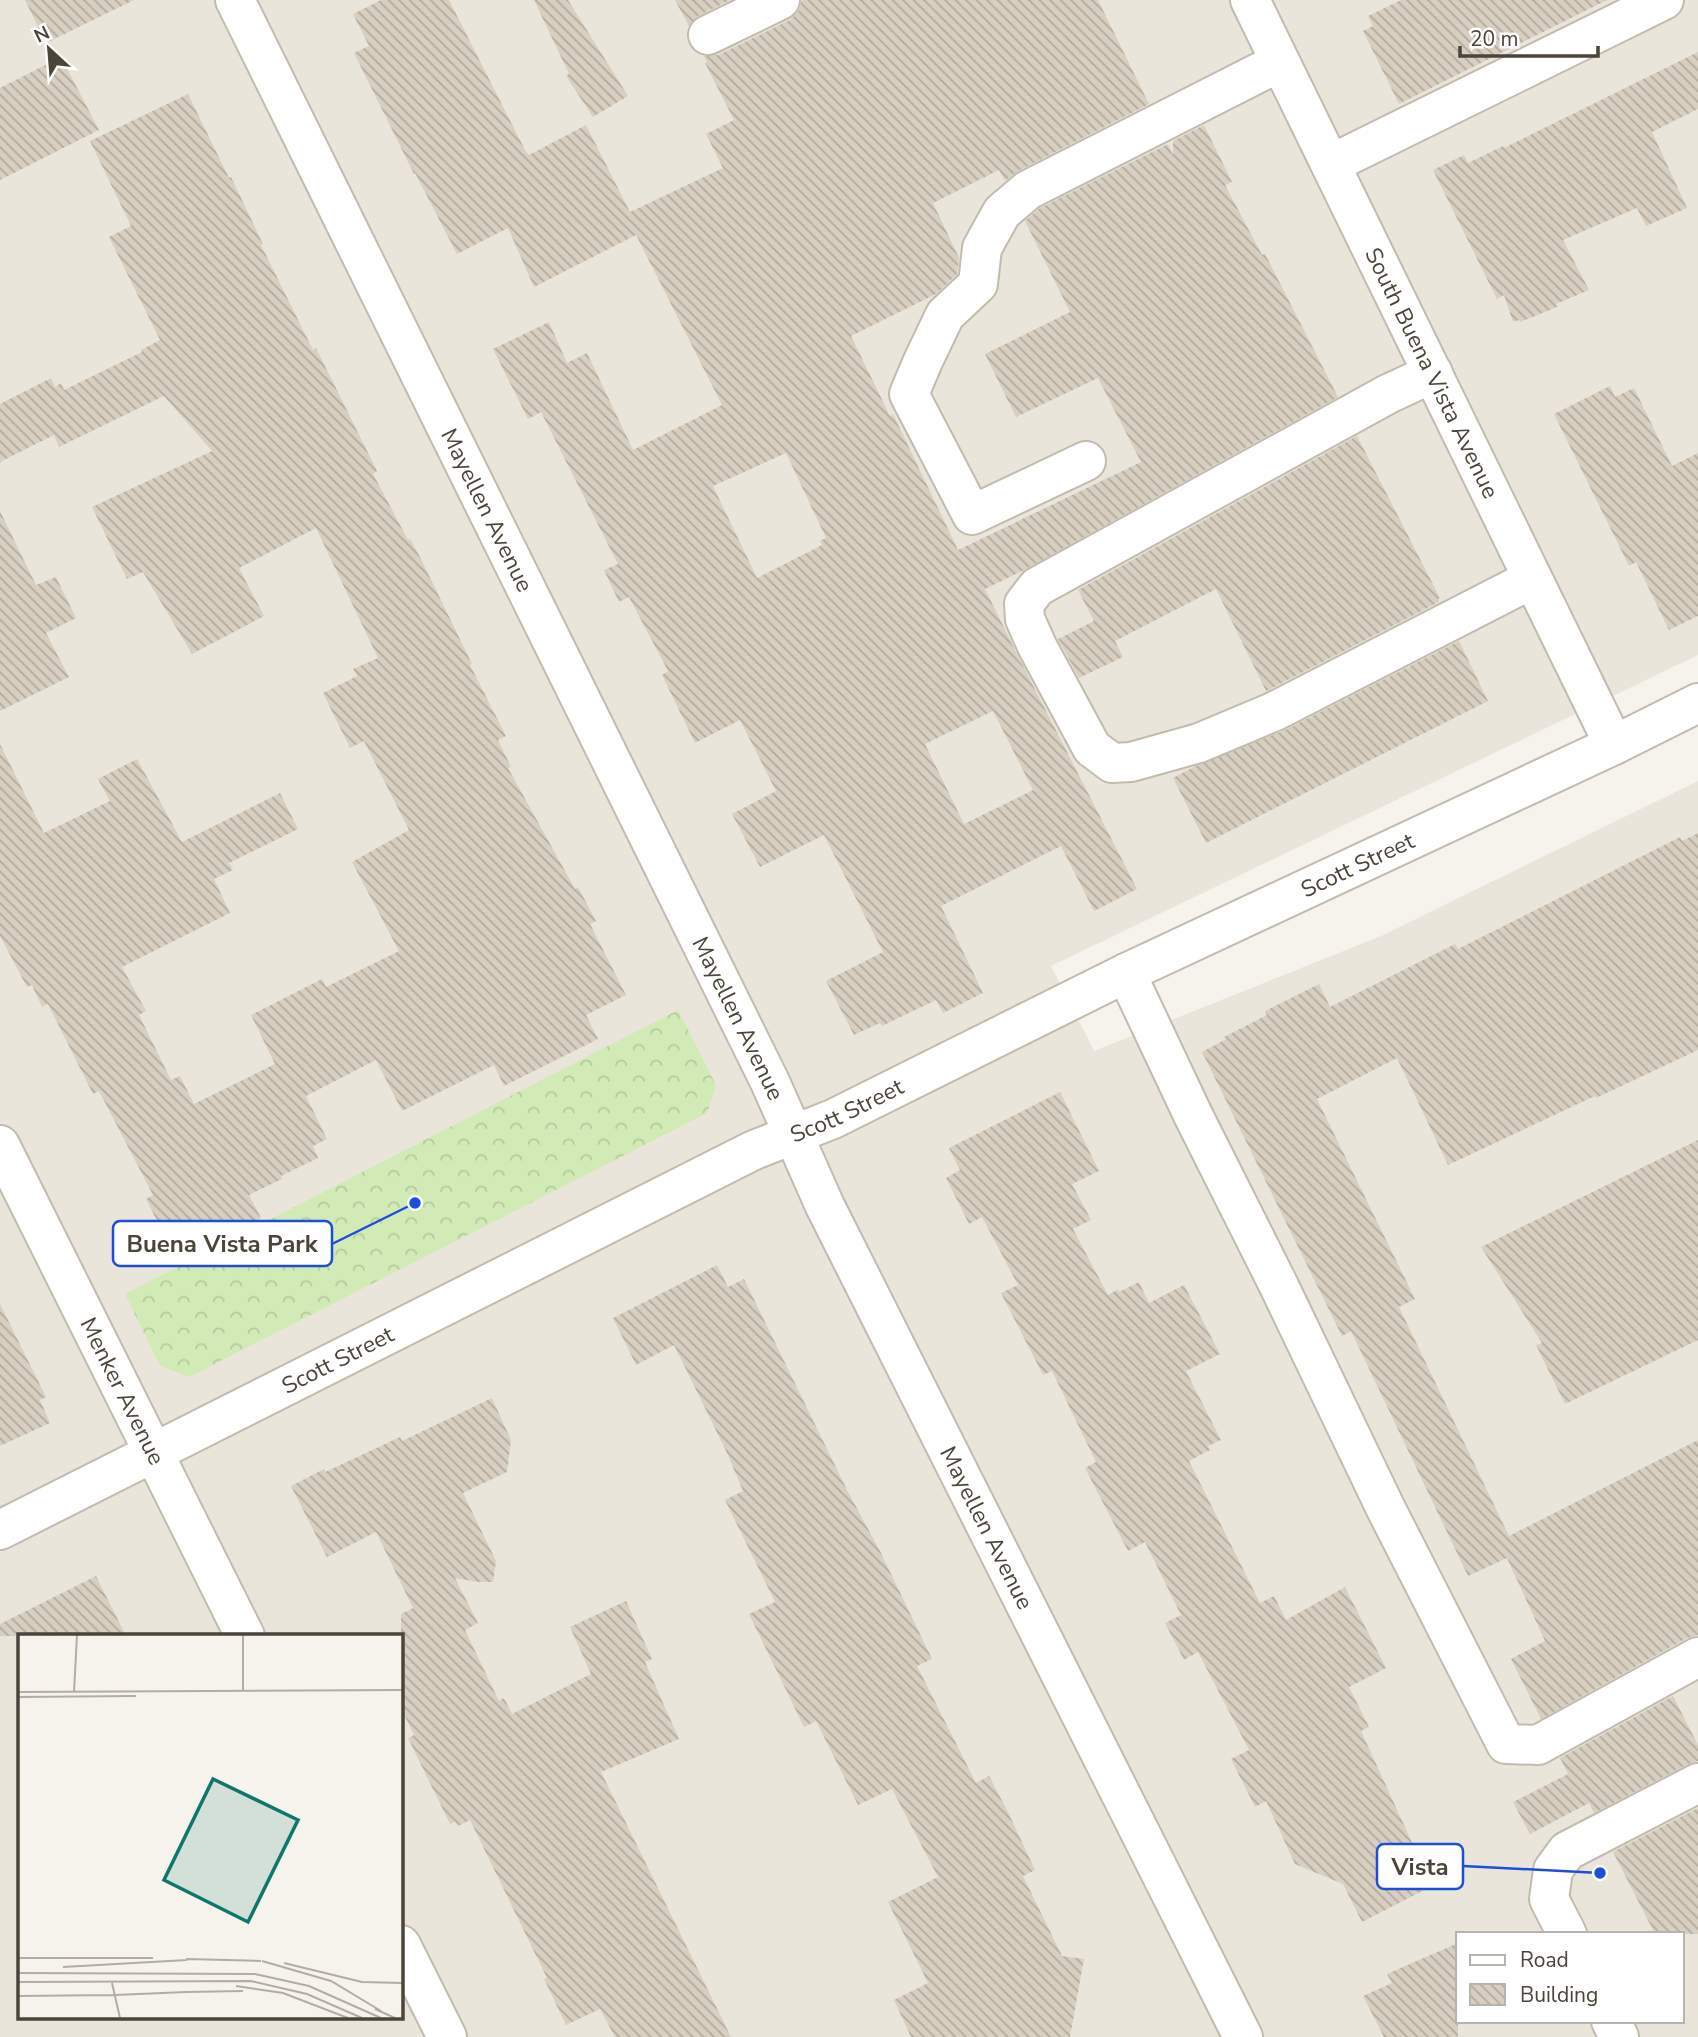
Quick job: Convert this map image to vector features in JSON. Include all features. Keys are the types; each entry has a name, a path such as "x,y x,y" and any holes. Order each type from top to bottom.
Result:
{"street":[{"name":"Mayellen Avenue","path":"235,0 794,1135 831,1219 1243,2037"},
{"path":"708,36 780,0"},
{"name":"South Buena Vista Avenue","path":"1250,0 1614,745"},
{"path":"1331,164 1664,0"},
{"path":"1086,461 972,515 909,394 928,349 945,315 978,284 982,248 1002,212 1028,190 1280,62"},
{"path":"1433,373 1388,394 1037,587 1024,604 1025,619 1037,646 1092,748 1112,763 1132,762 1199,743 1273,712 1532,579"},
{"name":"Scott Street","path":"0,1530 754,1150 833,1119 1126,973 1614,745 1698,703"},
{"path":"1126,973 1386,1509 1506,1744 1538,1745 1698,1657"},
{"name":"Menker Avenue","path":"0,1145 244,1634"},
{"path":"1566,1932 1549,1899 1553,1870 1567,1850 1698,1783"},
{"path":"402,1947 447,2037"}],"shaded area":[{"path":"0,0 1698,0 1698,655 1051,966 1094,1051 1381,936 1698,781 1698,2037 0,2037"}],"green space":[{"path":"678,1010 716,1085 707,1113 189,1377 160,1366 125,1294"}],"building":[{"path":"25,0 134,0 46,43"},
{"path":"381,0 449,0 526,152 529,155 586,125 630,212 723,168 706,134 734,120 704,56 718,55 790,20 798,12 802,0 1098,0 1149,104 1018,171 1005,181 999,170 933,203 959,258 957,274 936,294 851,336 890,416 893,414 958,550 1141,462 1098,378 1016,417 985,354 1070,312 1025,221 1040,208 1168,144 1173,155 1173,141 1204,125 1232,182 1225,185 1262,255 1265,254 1338,397 985,589 1137,889 1094,911 1061,846 941,906 983,993 943,1013 936,1000 882,1026 880,1023 854,1035 826,981 883,952 824,835 760,867 732,814 776,791 740,720 695,743 662,675 668,671 629,597 619,602 604,570 618,564 541,412 528,419 493,349 549,322 567,363 587,353 633,450 722,405 636,235 534,287 508,228 457,254 354,53 369,46 353,14","holes":["786,453 826,538 820,541 822,545 757,578 713,486","993,711 1033,790 964,824 925,744"]},
{"path":"534,0 568,0 628,96 593,117 566,76 569,74"},
{"path":"675,0 730,0 698,16 689,26"},
{"path":"1401,0 1607,0 1399,104 1363,31 1373,26 1368,16"},
{"path":"1698,52 1698,109 1652,132 1687,208 1646,226 1637,208 1563,240 1589,290 1556,304 1557,307 1520,322 1513,322 1504,295 1497,299 1433,170 1464,155 1468,163 1503,146 1504,148"},
{"path":"61,57 99,130 0,180 0,88"},
{"path":"188,94 229,178 231,177 313,350 316,348 377,471 373,474 408,540 410,539 419,555 472,664 470,665 506,736 498,740 511,767 508,768 575,889 578,887 596,921 590,924 626,995 586,1015 598,1039 504,1086 494,1065 402,1111 376,1060 306,1096 327,1139 313,1146 318,1158 249,1195 261,1218 183,1257 174,1238 167,1241 146,1199 153,1195 99,1091 93,1094 48,1004 42,1007 32,985 27,987 0,936 0,744 44,833 110,801 98,779 137,759 182,842 280,793 298,829 229,863 233,870 214,879 230,913 122,967 146,1011 139,1015 171,1080 180,1076 194,1104 275,1064 251,1015 322,979 326,987 399,951 352,862 409,830 364,741 350,748 323,693 357,676 353,669 378,658 316,528 239,568 264,616 192,654 143,572 127,579 92,507 212,451 164,396 59,447 54,435 0,462 0,404 51,378 55,387 61,383 64,390 142,352 141,350 160,340 109,237 131,226 90,141"},
{"path":"1610,386 1615,397 1634,388 1672,466 1698,453 1698,616 1669,630 1636,562 1629,566 1554,414"},
{"path":"1357,436 1440,598 1439,602 1266,691 1216,589 1115,641 1123,657 1079,678 1058,639 1094,621 1078,590"},
{"path":"0,511 36,585 56,577 76,618 46,633 69,677 0,711"},
{"path":"1459,641 1488,701 1206,843 1173,778 1283,731"},
{"path":"1698,833 1698,1050 1448,1165 1397,1058 1317,1099 1415,1299 1399,1307 1509,1536 1698,1440 1698,1635 1687,1638 1541,1719 1511,1659 1545,1641 1507,1558 1468,1576 1351,1331 1342,1336 1202,1052 1226,1039 1224,1037 1267,1015 1265,1011 1319,984 1330,1007 1455,944 1458,949 1680,837 1682,841"},
{"path":"1060,1092 1099,1171 1072,1184 1091,1220 1073,1229 1108,1295 1139,1282 1149,1303 1184,1285 1220,1354 1186,1371 1221,1440 1208,1446 1210,1450 1189,1461 1260,1603 1274,1596 1286,1620 1345,1587 1386,1668 1349,1687 1369,1727 1361,1731 1432,1886 1362,1922 1343,1884 1295,1864 1266,1801 1255,1807 1231,1759 1249,1750 1198,1652 1184,1660 1165,1623 1181,1615 1145,1542 1128,1551 1085,1468 1096,1462 1052,1371 1043,1375 1001,1293 1018,1285 982,1217 969,1224 946,1178 960,1170 949,1148"},
{"path":"1698,1140 1698,1340 1565,1404 1536,1345 1542,1343 1481,1247"},
{"path":"717,1265 728,1287 744,1279 848,1492 880,1551 932,1659 917,1666 976,1783 989,1776 1007,1810 1035,1870 1023,1876 1062,1956 1084,1959 1070,2037 911,2037 894,2000 928,1983 888,1902 938,1877 892,1789 858,1805 816,1721 804,1727 749,1614 775,1602 725,1500 743,1491 727,1453 674,1345 636,1365 613,1318"},
{"path":"0,1304 46,1397 40,1400 50,1423 0,1446"},
{"path":"492,1398 511,1440 507,1472 463,1493 496,1561 493,1582 455,1578 478,1623 465,1630 499,1701 504,1698 512,1714 591,1674 570,1627 626,1601 652,1659 645,1662 679,1739 601,1772 731,2037 615,2037 600,2009 566,2025 544,1979 547,1978 470,1820 458,1826 455,1822 450,1824 408,1738 414,1735 402,1710 401,1614 413,1608 376,1532 327,1557 291,1486 400,1437 402,1441"},
{"path":"96,1576 125,1634 0,1636 0,1624"},
{"path":"1673,1696 1698,1745 1698,1761 1594,1813 1589,1803 1530,1834 1513,1802 1568,1774 1560,1758"},
{"path":"1698,1808 1698,1934 1654,1932 1613,1852"},
{"path":"1456,1944 1458,2037 1384,2037 1363,1996 1392,1983 1387,1974"}],"place":[{"name":"Buena Vista Park","path":"415,1203"},
{"name":"Vista","path":"1600,1873"}]}
